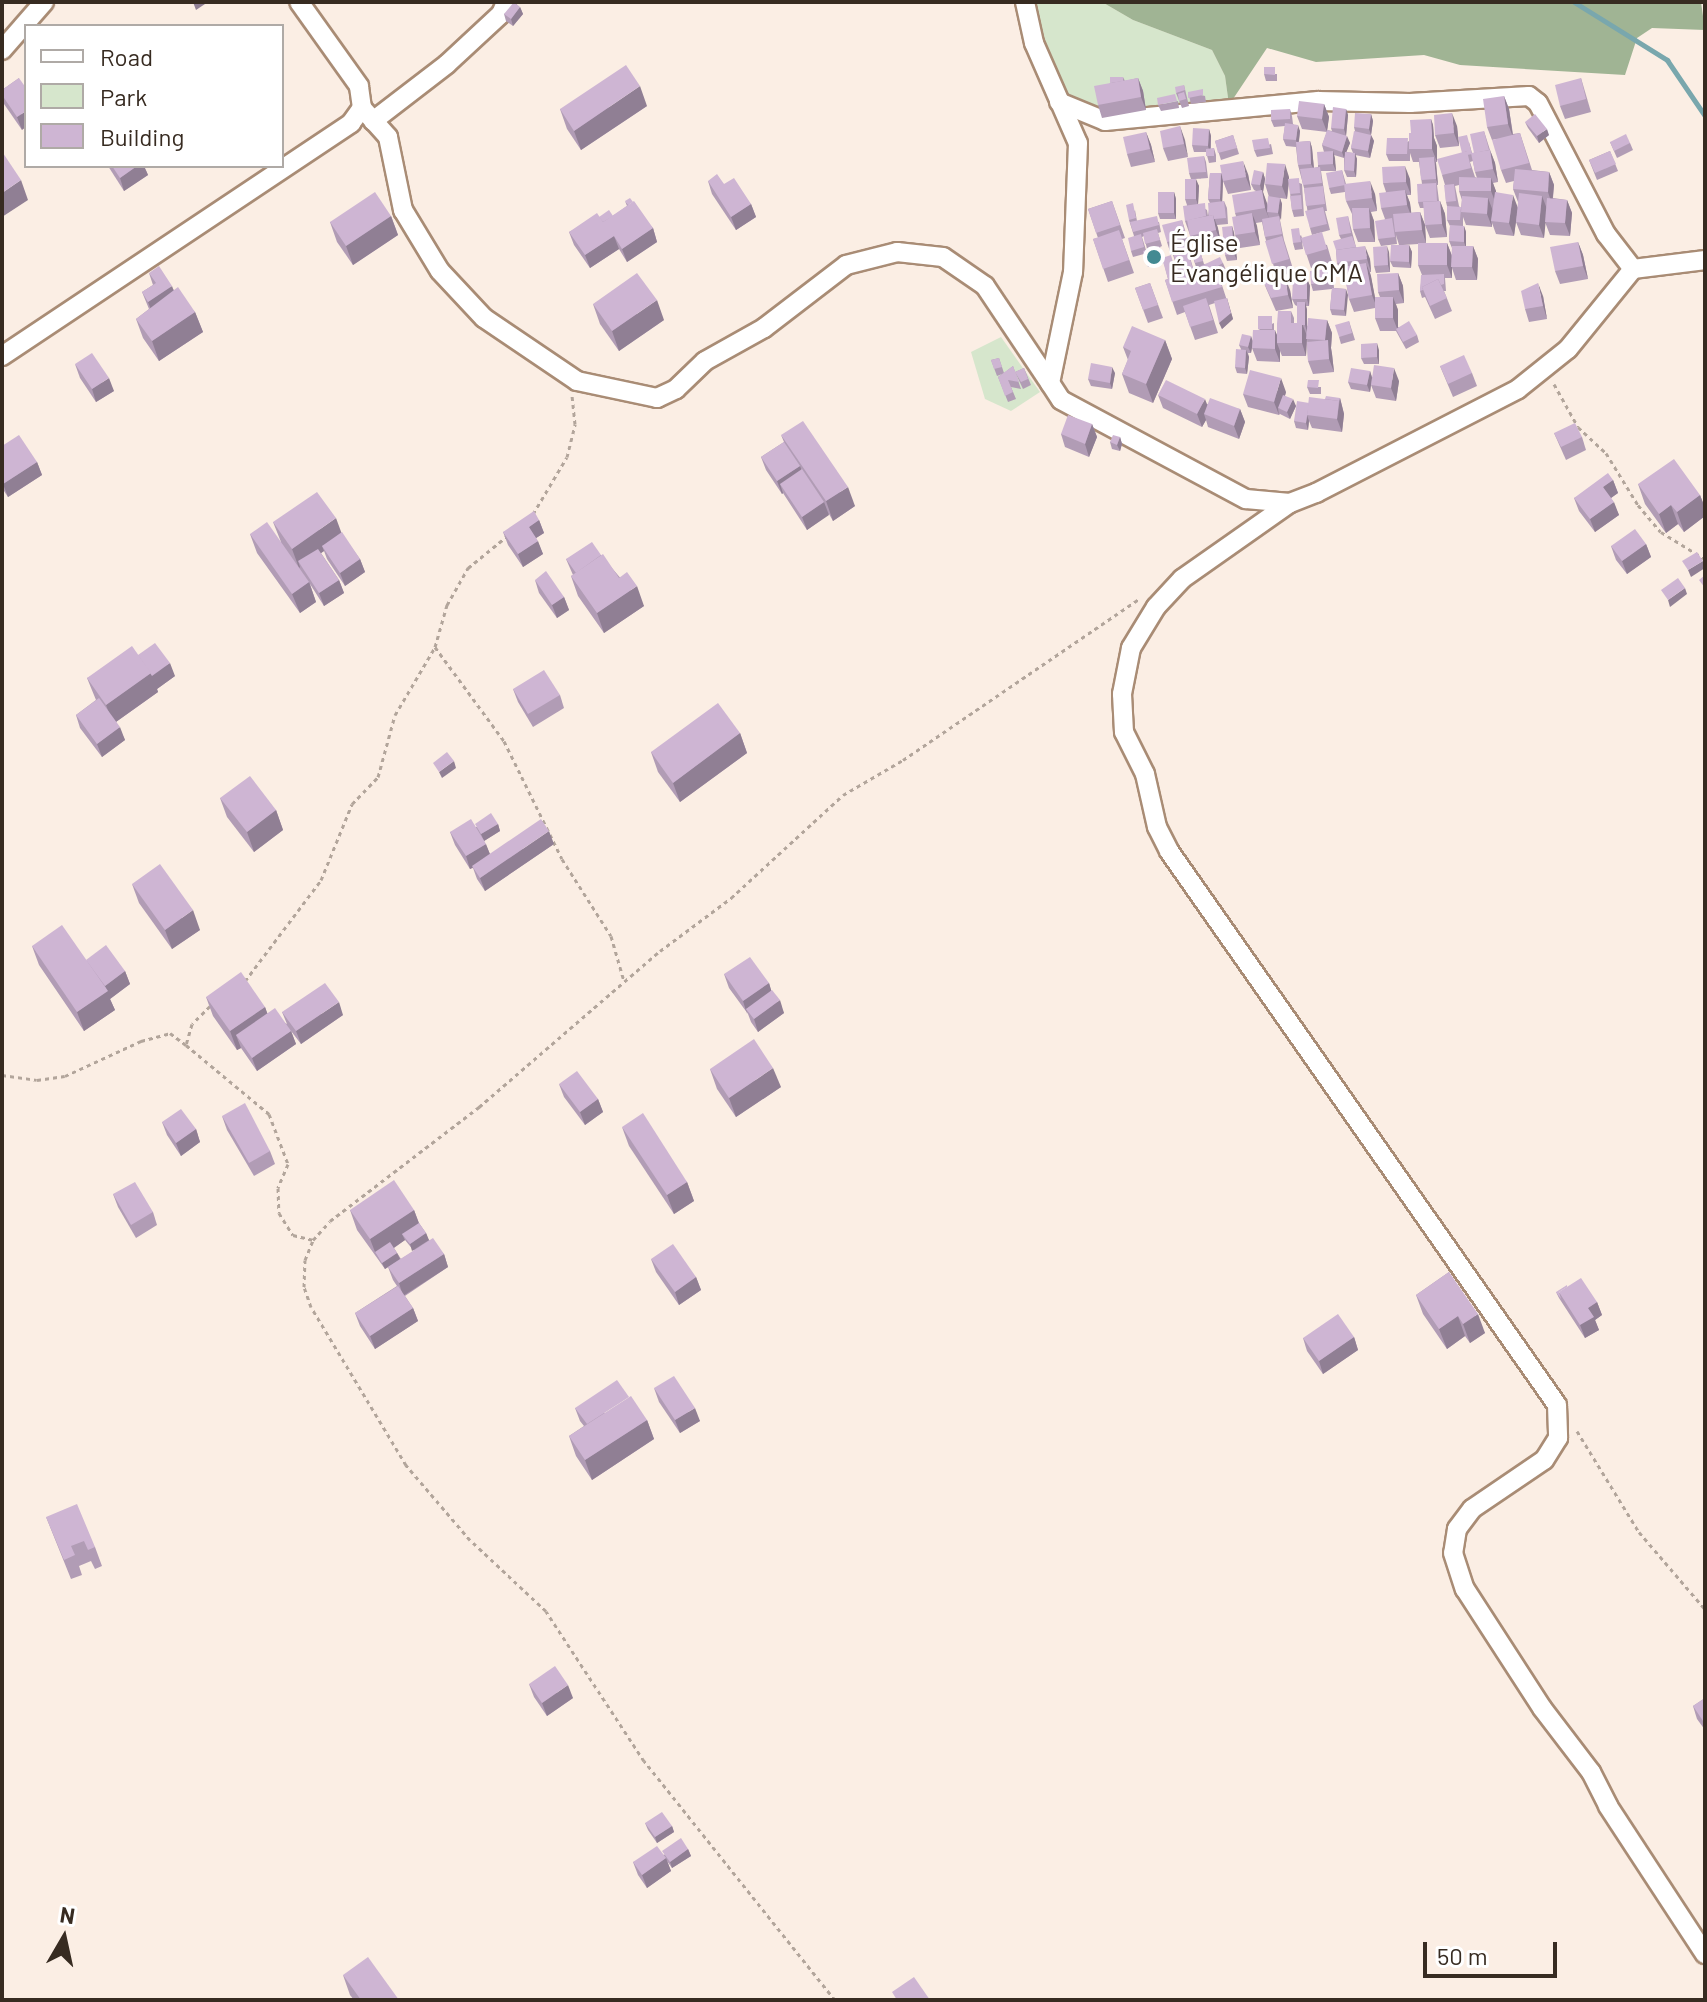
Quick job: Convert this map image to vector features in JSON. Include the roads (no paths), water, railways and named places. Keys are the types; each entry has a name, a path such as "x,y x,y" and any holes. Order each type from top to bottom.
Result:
{"street":[{"path":"25,24 44,2"},
{"path":"299,2 359,86 368,114 388,137 403,210 440,271 484,318 570,376 622,395 657,398 676,389 705,361 764,328 846,265 897,252 943,257 985,286 1061,400 1212,485 1262,504 1290,503"},
{"path":"284,168 447,64 501,14 506,2"},
{"path":"1025,2 1034,43 1078,143 1078,231 1050,383"},
{"path":"2,50 24,25"},
{"path":"1059,102 1105,121 1318,101 1410,103 1529,96 1538,103 1606,234 1633,269"},
{"path":"2,356 284,168"},
{"path":"1705,260 1633,269 1548,368 1518,389 1290,503 1182,579 1156,607 1131,648 1122,694 1124,732 1145,774 1157,827 1169,851 1557,1405 1558,1438 1544,1460 1472,1509 1457,1529 1453,1553 1465,1589 1542,1708 1591,1772 1608,1806 1705,1954"}],"waterway":[{"path":"1574,2 1667,60 1705,116"}],"place":[{"name":"Église Évangélique CMA","path":"1154,257"}]}
